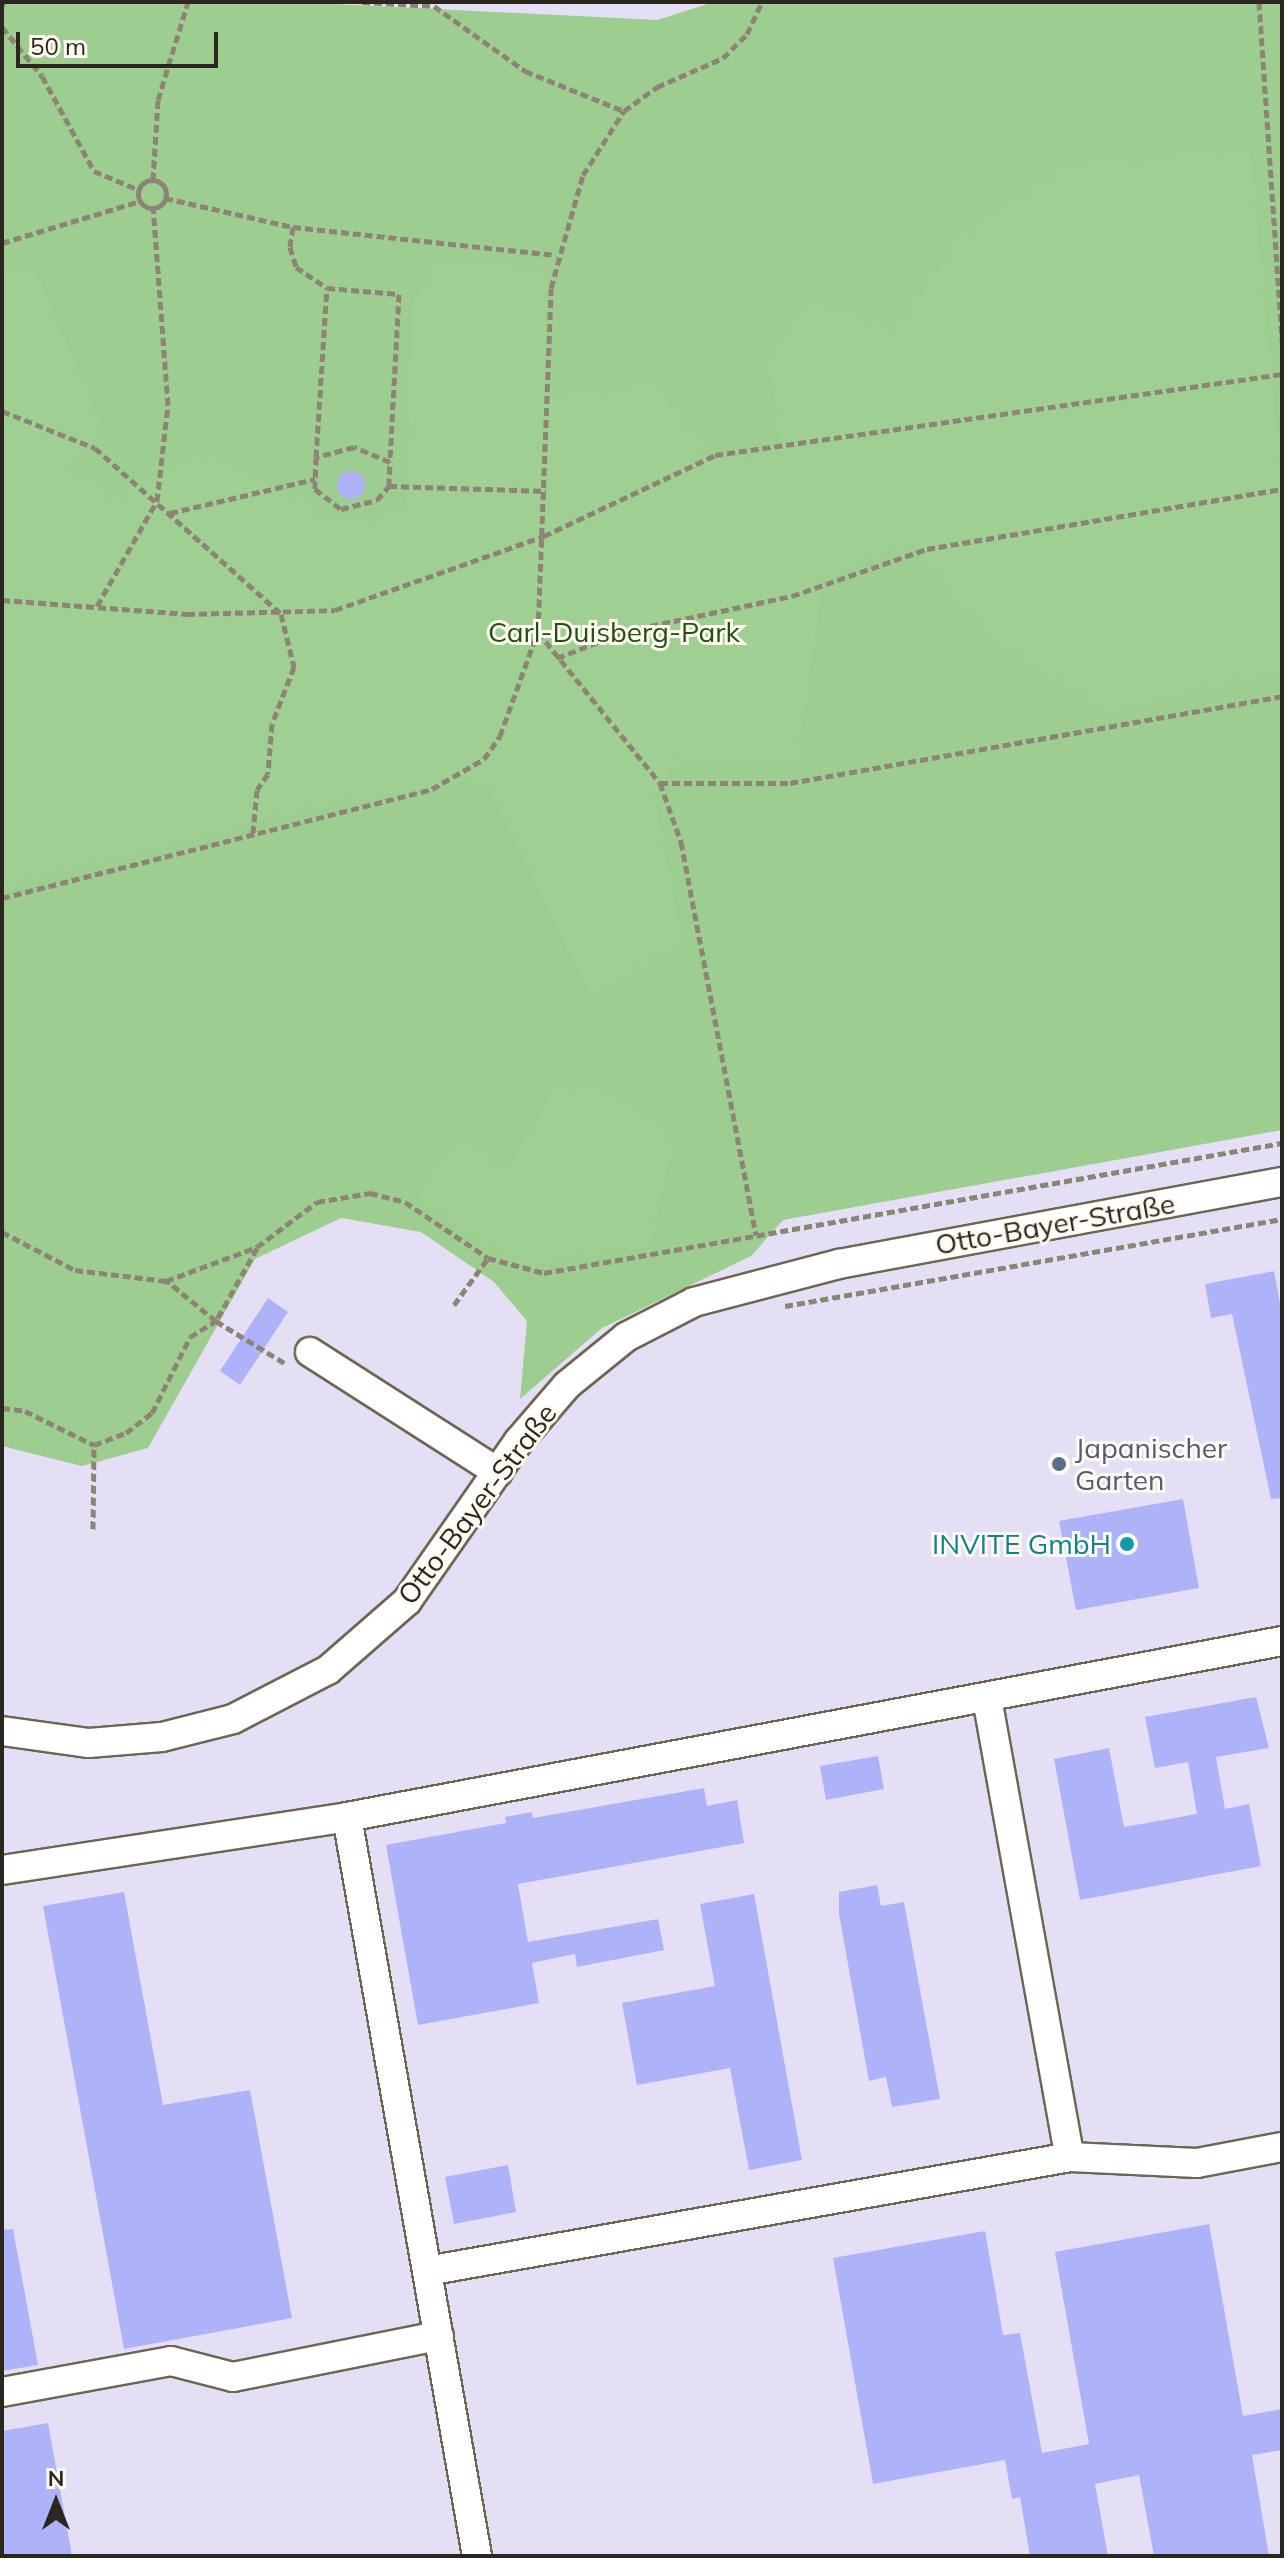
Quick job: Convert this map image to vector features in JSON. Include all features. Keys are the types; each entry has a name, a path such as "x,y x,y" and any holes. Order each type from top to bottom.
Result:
{"street":[{"name":"Otto-Bayer-Straße","path":"2,1731 52,1740 126,1741 198,1730 267,1705 328,1670 383,1626 428,1573 498,1472 567,1385 626,1337 694,1302 767,1279 1282,1182"},
{"path":"304,1362 498,1472"},
{"path":"2,1870 347,1817 1282,1641"},
{"path":"987,1698 1070,2157"},
{"path":"347,1817 477,2556"},
{"path":"427,2271 1070,2157 1197,2163 1282,2147"},
{"path":"2,2392 171,2361 233,2377 439,2336"}],"path":[{"path":"153,180 158,100 188,2"},
{"path":"362,2 434,6 525,71 624,111"},
{"path":"2,898 432,789 473,769 500,736 538,631 556,255 593,152 624,111 657,87 723,58 747,34 762,2"},
{"path":"1259,2 1279,255 1282,343"},
{"path":"2,27 42,76 94,171 139,190"},
{"path":"139,190 153,180"},
{"path":"153,180 164,186 165,198"},
{"path":"139,190 140,201"},
{"path":"153,207 165,198 293,227 556,255"},
{"path":"2,243 140,201 153,207"},
{"path":"97,606 157,501 168,405 153,207"},
{"path":"293,227 290,247 296,267 327,288 399,294 389,486"},
{"path":"327,288 315,479 326,504 341,509 361,509 389,486 546,491"},
{"path":"2,600 281,614 335,610 544,536 715,455 1282,374"},
{"path":"2,411 95,448 281,614 294,667 272,724 271,761 257,790 253,833"},
{"path":"316,457 354,447 390,462"},
{"path":"170,513 315,479"},
{"path":"557,658 627,631 792,596 927,549 1282,489"},
{"path":"538,631 660,783 681,842 756,1235"},
{"path":"660,783 790,783 1282,696"},
{"path":"2,1232 75,1270 166,1281 257,1247 317,1202 370,1193 405,1202 488,1258 525,1271 563,1271 1282,1143"},
{"path":"767,1279 787,1309 1282,1219"},
{"path":"2,1408 25,1411 94,1445 126,1433 152,1413 190,1337 216,1321 257,1247"},
{"path":"454,1305 488,1258"},
{"path":"166,1281 216,1321 304,1362"},
{"path":"93,1529 94,1445"}],"shaded area":[{"path":"2,2 1282,2 1282,2556 2,2556"}],"green space":[{"name":"Carl-Duisberg-Park","path":"2,2 294,2 657,20 714,2 1282,2 1282,1130 783,1220 751,1256 602,1328 520,1399 527,1321 494,1282 421,1232 341,1218 255,1259 148,1448 82,1466 2,1446"},
{"path":"1250,150 1282,485 1282,669 1107,710 988,636 913,544 824,576 797,757 681,756 655,798 682,942 589,995 485,781 331,802 2,886 2,273 36,269 102,425 66,463 114,501 202,455 302,501 322,517 376,521 406,503 413,297 440,262 544,265 547,399 658,386 712,461 782,453 767,347 814,305 895,329 956,242 1065,167"},
{"path":"586,1085 655,1118 671,1149 651,1243 534,1263 484,1245 415,1196 462,1142 507,1169 551,1093"}],"building":[{"path":"351,471 361,475 365,485 361,495 351,499 341,495 337,485 341,475"},
{"path":"1274,1271 1282,1314 1282,1498 1271,1499 1232,1314 1211,1318 1205,1284"},
{"path":"268,1298 288,1312 240,1385 220,1371"},
{"name":"INVITE GmbH","path":"1183,1499 1199,1588 1076,1610 1059,1521"},
{"path":"1256,1697 1269,1748 1216,1757 1225,1809 1249,1804 1261,1866 1080,1900 1054,1759 1109,1748 1124,1827 1197,1814 1188,1762 1155,1768 1145,1717"},
{"path":"878,1756 884,1789 826,1800 820,1766"},
{"path":"704,1788 707,1806 737,1800 744,1843 518,1884 528,1942 658,1919 664,1950 577,1967 575,1954 532,1963 539,2003 418,2025 386,1845 506,1823 505,1817 532,1812 533,1818"},
{"path":"877,1885 881,1906 904,1902 940,2099 892,2107 886,2077 869,2081 839,1914 839,1892"},
{"path":"124,1892 163,2105 250,2090 292,2318 124,2349 43,1906"},
{"path":"754,1894 802,2160 749,2170 730,2068 637,2085 622,2003 715,1986 700,1904"},
{"path":"508,2165 516,2212 454,2224 445,2177"},
{"path":"1209,2224 1243,2416 1282,2409 1282,2450 1252,2455 1269,2556 1154,2556 1139,2475 1095,2484 1108,2556 1030,2556 1020,2497 1012,2499 1005,2460 873,2484 833,2258 985,2231 1003,2335 1020,2333 1042,2453 1089,2444 1055,2252"},
{"path":"13,2229 38,2365 2,2371 2,2230"},
{"path":"48,2423 72,2556 2,2556 2,2431"}],"place":[{"name":"Japanischer Garten","path":"1059,1464"},
{"name":"INVITE GmbH","path":"1127,1544"}]}
